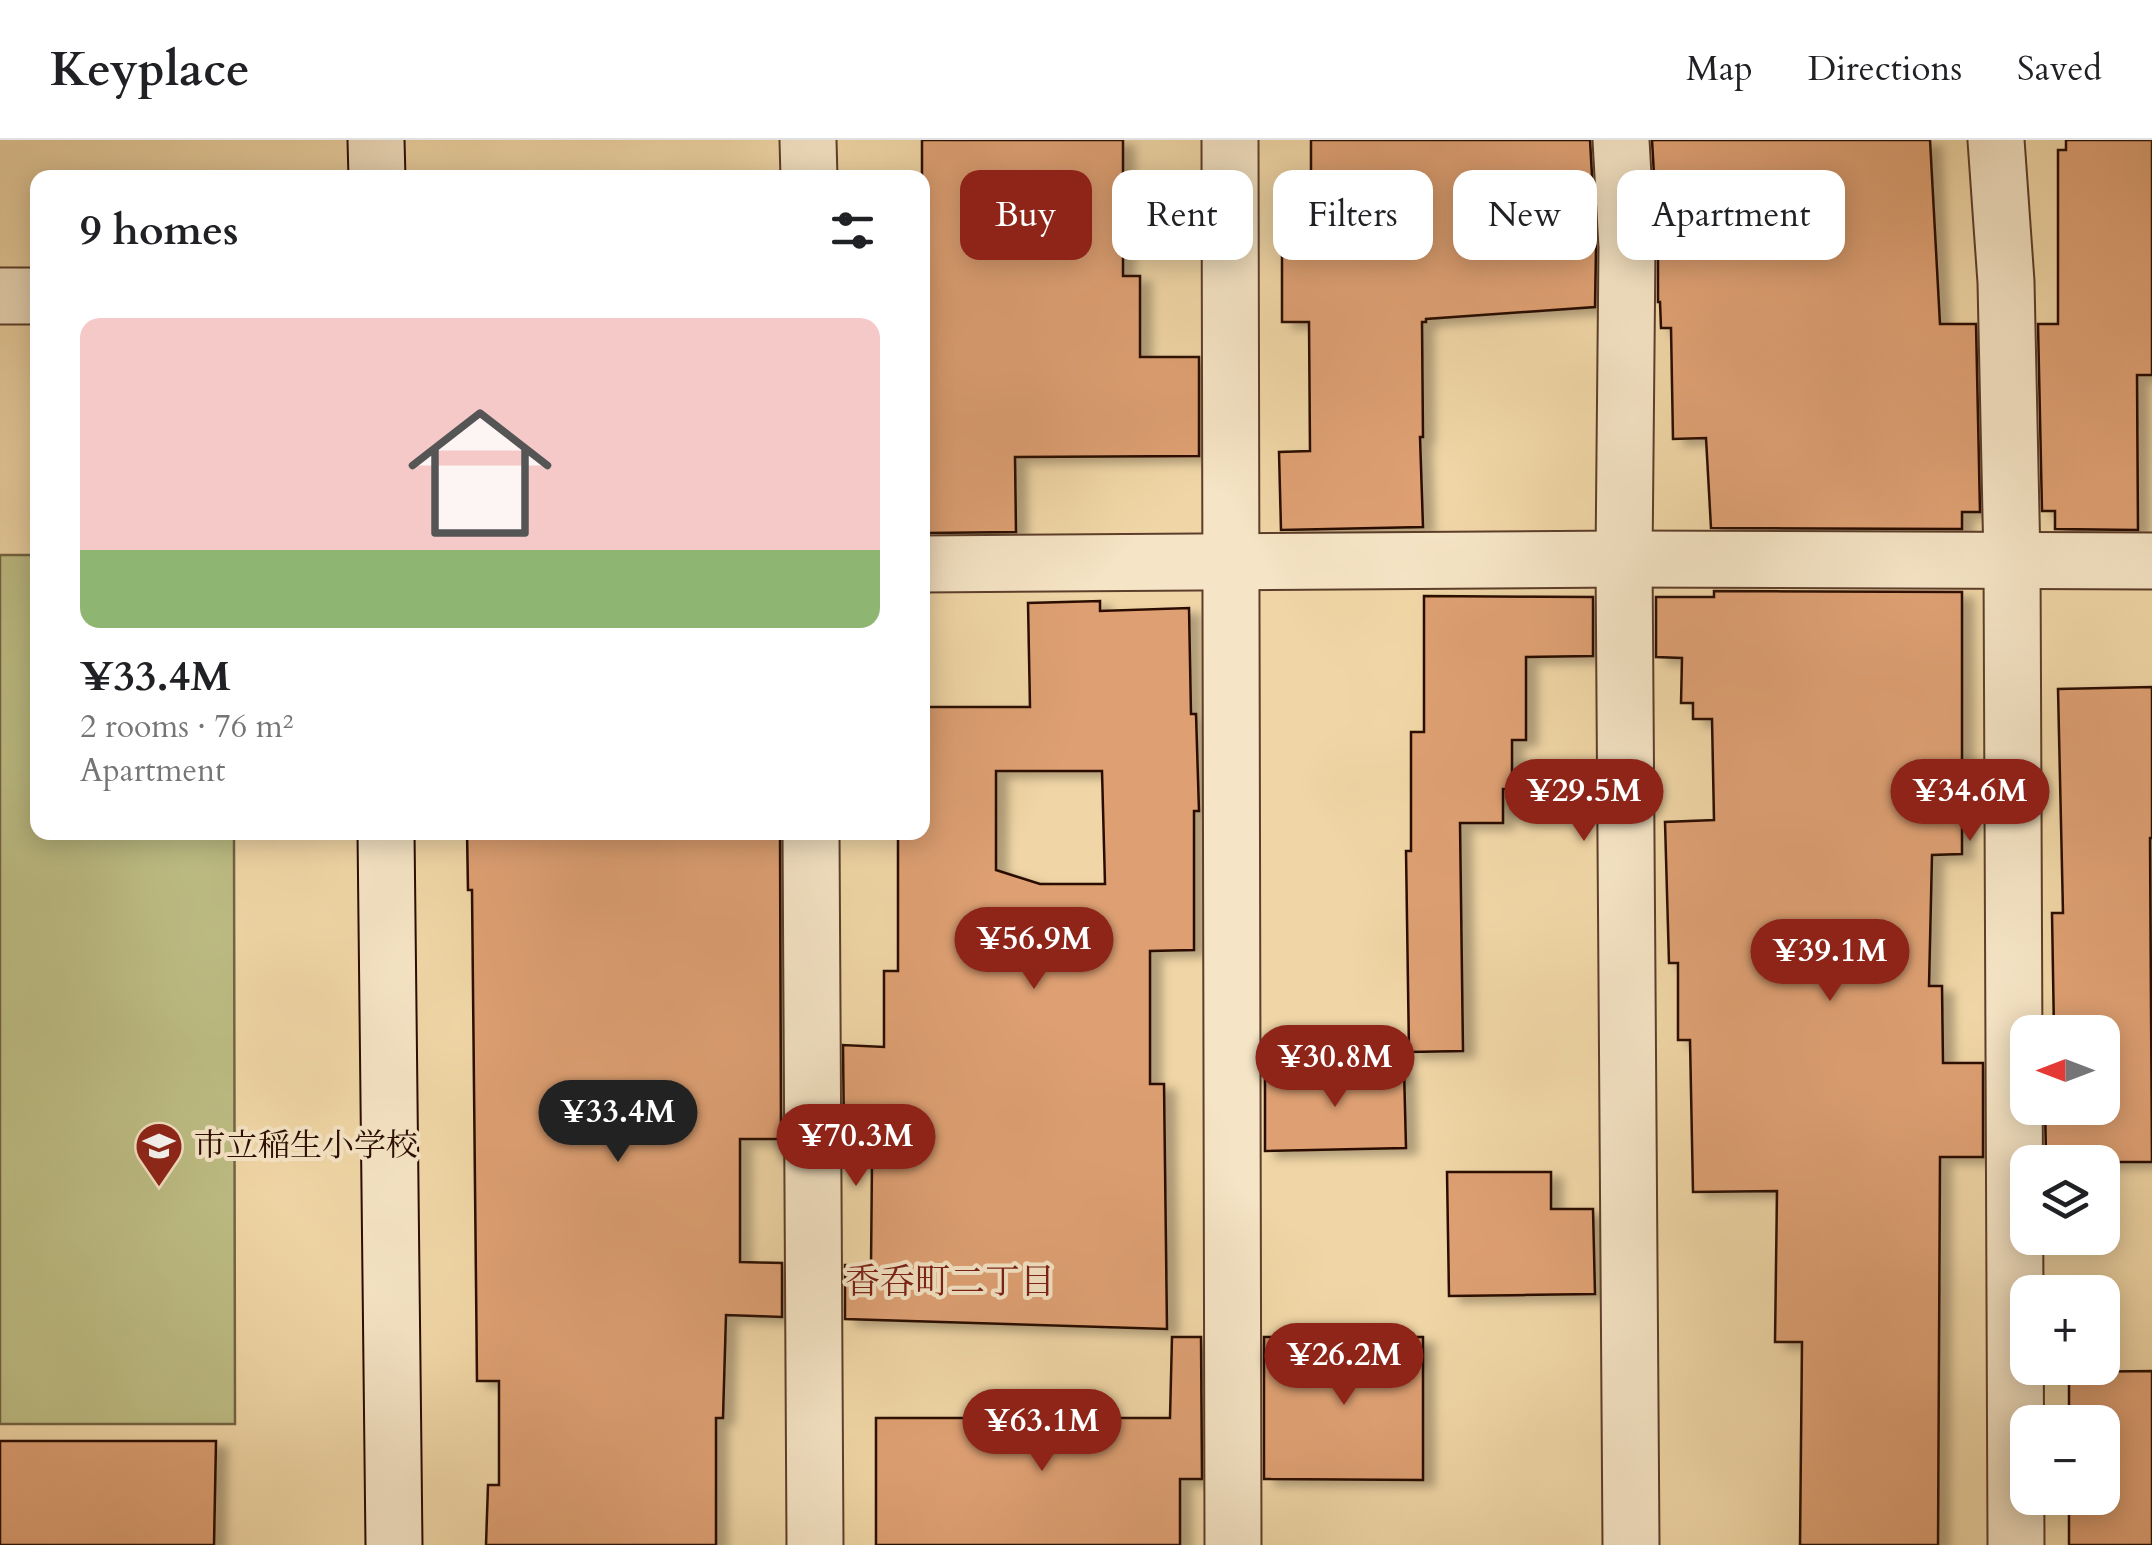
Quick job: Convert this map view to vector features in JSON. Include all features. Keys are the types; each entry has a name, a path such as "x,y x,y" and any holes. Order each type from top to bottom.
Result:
{"street":[{"path":"376,140 378,170"},
{"path":"808,140 808,170"},
{"path":"1230,140 1233,1545"},
{"path":"1621,140 1627,247 1624,559 1631,1545"},
{"path":"1996,140 2006,282 2012,561 2016,1545"},
{"path":"0,296 30,296"},
{"path":"930,564 2152,560"},
{"path":"386,840 394,1545"},
{"path":"811,840 815,1545"}],"green space":[{"path":"0,555 30,555 30,840 234,840 235,1424 0,1424"}],"building":[{"path":"922,140 1123,140 1123,170 1112,170 1112,260 1123,260 1123,276 1140,276 1140,357 1199,357 1199,456 1015,457 1016,532 930,533 930,170 922,170"},
{"path":"1311,140 1590,140 1592,170 1453,170 1453,260 1596,260 1595,307 1422,322 1423,527 1281,530 1279,452 1310,451 1309,322 1282,322 1282,260 1433,260 1433,170 1311,170"},
{"path":"1652,140 1930,140 1940,324 1976,324 1980,512 1962,512 1962,529 1711,528 1706,438 1673,439 1671,328 1661,328 1658,260 1845,260 1845,170 1654,170"},
{"path":"2066,140 2152,140 2152,375 2137,375 2138,530 2055,529 2055,511 2042,511 2038,324 2058,324 2058,150 2066,150"},
{"path":"1714,591 1962,592 1962,854 1932,855 1929,986 1942,986 1943,1063 1983,1063 1983,1157 1940,1157 1938,1545 1800,1545 1802,1342 1775,1342 1777,1191 1693,1192 1690,1040 1678,1040 1678,963 1669,963 1665,822 1714,820 1712,719 1693,719 1693,703 1681,703 1682,658 1656,657 1656,597 1714,597"},
{"path":"1424,596 1593,597 1593,656 1526,657 1526,740 1512,740 1512,789 1503,789 1503,823 1460,823 1463,1051 1409,1052 1406,851 1411,851 1411,732 1424,732"},
{"path":"1100,601 1100,611 1189,608 1191,714 1196,714 1199,811 1194,811 1194,950 1150,951 1150,1084 1164,1084 1167,1329 845,1319 845,1265 871,1266 872,1161 861,1161 862,1139 844,1139 843,1045 884,1047 884,971 898,971 898,840 930,840 930,707 1030,707 1028,603","holes":["996,771 1102,771 1105,884 1040,884 996,870"]},
{"path":"2152,687 2152,1162 2120,1162 2120,1145 2046,1145 2045,1125 2120,1125 2120,1015 2054,1015 2052,913 2063,913 2058,689"},
{"path":"467,840 780,840 781,1139 740,1139 740,1262 782,1263 782,1317 726,1315 723,1418 716,1418 716,1545 486,1545 488,1485 499,1485 499,1381 477,1381 472,890 468,890"},
{"path":"1404,1069 1406,1148 1265,1151 1265,1073"},
{"path":"1447,1172 1551,1172 1551,1209 1593,1209 1595,1294 1449,1296"},
{"path":"1172,1337 1201,1337 1202,1479 1180,1479 1180,1545 876,1545 876,1418 1170,1418"},
{"path":"1264,1337 1423,1337 1423,1480 1264,1479"},
{"path":"2120,1371 2152,1371 2152,1545 2069,1545 2069,1515 2120,1515 2120,1405 2069,1405 2069,1385 2120,1385"},
{"path":"0,1441 216,1441 214,1545 0,1545"}],"place":[{"name":"市立稲生小学校","path":"159,1188"}],"district":[{"name":"香呑町二丁目","path":"950,1282"}]}
